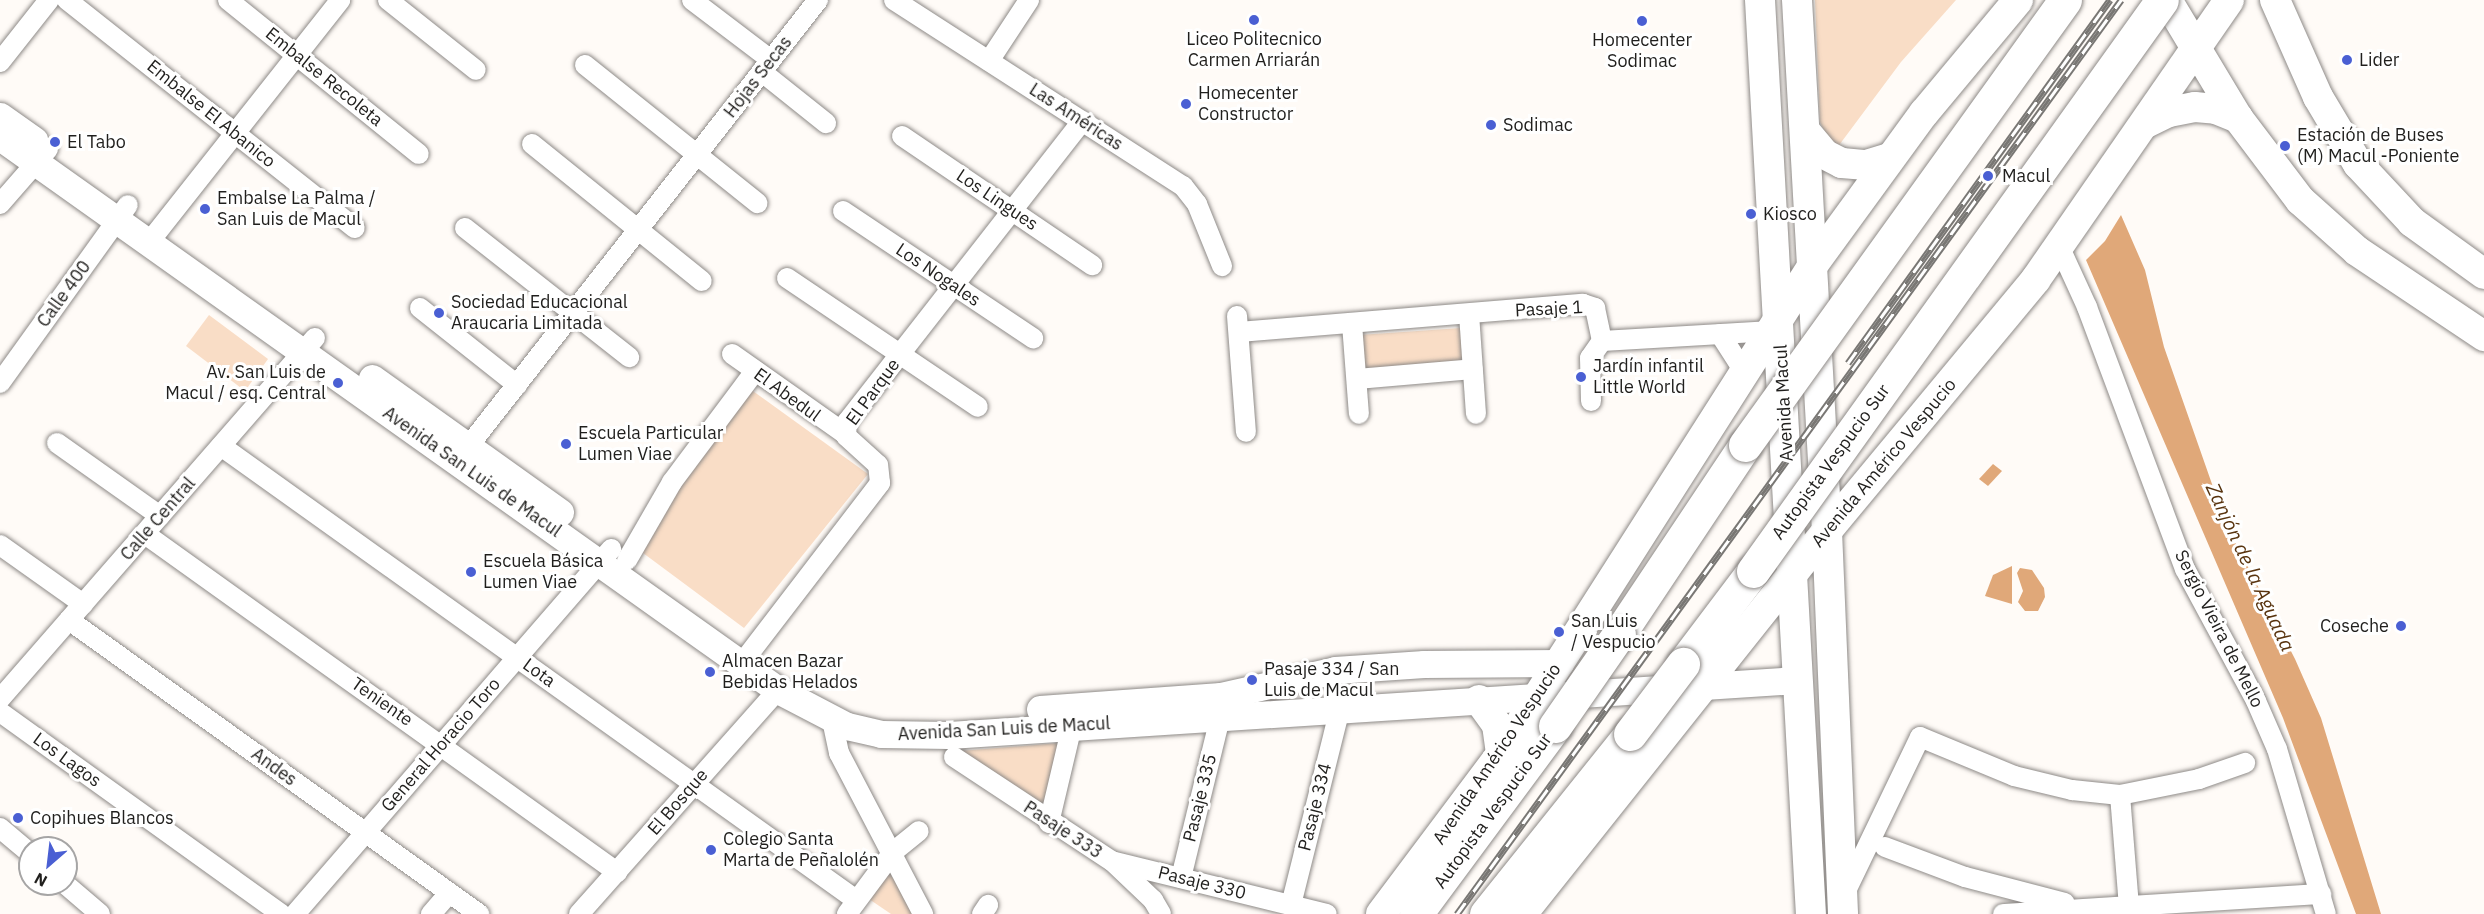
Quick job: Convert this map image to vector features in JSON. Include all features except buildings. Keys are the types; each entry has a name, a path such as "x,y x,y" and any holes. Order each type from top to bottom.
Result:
{"highway":[{"name":"Autopista Vespucio Sur","path":"1416,914 1555,726 1745,446 2065,0"},
{"name":"Autopista Vespucio Sur","path":"1486,914 1630,734 1695,673 1753,571 2162,0"}],"main road":[{"name":"Avenida Macul","path":"1760,0 1773,324 1787,444 1797,680 1811,914"},
{"name":"Avenida Macul","path":"1797,0 1827,531 1843,905"},
{"name":"Avenida Américo Vespucio","path":"1381,914 1501,754 1743,370 1813,265 1889,158 2018,0"},
{"path":"2167,0 2238,118 2284,183 2336,235 2484,336"},
{"name":"Avenida Américo Vespucio","path":"1522,914 1695,673 1792,575 2068,237 2229,0"},
{"path":"2275,0 2318,97 2358,164 2412,222 2484,274"},
{"path":"2146,123 2169,112 2195,107 2216,109 2238,118"},
{"path":"1805,130 1824,154 1842,163 1866,165 1889,158"},
{"path":"1479,700 1497,725 1501,754"}],"street":[{"path":"0,62 49,0"},
{"name":"Embalse El Abanico","path":"67,0 355,228"},
{"name":"Embalse Recoleta","path":"228,0 419,154"},
{"path":"155,235 340,0"},
{"path":"388,0 476,70"},
{"path":"692,0 767,66 826,123"},
{"name":"Hojas Secas","path":"463,454 818,0"},
{"name":"Las Américas","path":"894,0 1188,190 1222,266"},
{"path":"989,61 1029,0"},
{"path":"585,65 758,203"},
{"name":"Avenida San Luis de Macul","path":"0,116 42,156 463,454 613,557 747,656 825,699 869,715 904,719 1221,696 1318,673 1439,663 1560,663"},
{"name":"El Parque","path":"747,656 880,483 878,465 844,433 848,422 1082,121"},
{"name":"Los Lingues","path":"902,136 1092,265"},
{"name":"Avenida San Luis de Macul","path":"0,137 42,156"},
{"path":"532,144 702,281"},
{"path":"0,204 42,156"},
{"name":"Los Nogales","path":"843,211 1033,338"},
{"name":"Calle 400","path":"0,383 123,212"},
{"path":"465,228 629,357"},
{"name":"Sergio Vieira de Mello","path":"2068,237 2087,307 2185,568 2271,734 2326,914"},
{"path":"787,278 978,407"},
{"name":"Pasaje 1","path":"1246,432 1238,324 1352,324 1583,304 1595,308 1602,341"},
{"path":"420,308 517,385"},
{"path":"1469,315 1476,414"},
{"path":"1352,324 1359,414"},
{"path":"1591,401 1590,358 1602,341 1720,334 1773,324"},
{"path":"1720,334 1743,370"},
{"name":"Calle Central","path":"2,693 310,345"},
{"name":"El Abedul","path":"732,354 844,433"},
{"path":"1357,379 1473,369"},
{"name":"General Horacio Toro","path":"295,914 517,658 613,557 755,371"},
{"path":"57,442 160,516"},
{"name":"Lota","path":"221,446 694,784 851,907"},
{"name":"Teniente","path":"145,534 442,744 617,872"},
{"path":"0,546 83,604"},
{"name":"Andes","path":"69,620 479,914"},
{"name":"Avenida San Luis de Macul","path":"747,656 778,690 832,720 866,731 913,736 1479,700 1540,695 1695,673 1797,680"},
{"path":"1430,703 1441,685 1439,663"},
{"name":"El Bosque","path":"579,914 778,690"},
{"name":"Pasaje 334","path":"1291,905 1340,708"},
{"name":"Los Lagos","path":"0,712 281,914"},
{"name":"Pasaje 335","path":"1181,878 1220,718"},
{"path":"832,720 839,753 893,852 923,914"},
{"path":"1049,823 1072,726"},
{"path":"1843,905 1920,737 2014,776 2072,790 2120,795 2199,779 2245,763"},
{"name":"Pasaje 333","path":"954,757 1049,823 1112,861 1153,900 1161,914"},
{"path":"2120,795 2129,906"},
{"path":"0,828 18,843"},
{"path":"851,907 893,852 919,831"},
{"path":"1885,847 1976,880 2090,909"},
{"name":"Pasaje 330","path":"1112,861 1327,914"},
{"path":"430,914 449,893"},
{"path":"2002,914 2321,894"},
{"path":"78,895 100,914"}],"shaded area":[{"path":"1815,0 1956,0 1901,62 1834,152 1820,122"},
{"path":"2121,215 2145,270 2164,347 2226,524 2295,659 2321,718 2381,914 2356,914 2283,718 2086,260 2105,241"},
{"path":"209,315 268,359 245,391 186,346"},
{"path":"1461,328 1464,367 1362,374 1359,335"},
{"path":"746,386 868,474 744,628 639,550"},
{"path":"1993,464 2002,471 1988,486 1979,479"},
{"path":"2012,566 2012,604 1985,596 1993,575"},
{"path":"2020,568 2032,570 2044,588 2045,597 2038,611 2025,611 2018,602 2023,591 2017,573"},
{"path":"1059,743 1047,811 960,751"},
{"path":"893,864 916,914 891,914 869,899"}],"railway":[{"path":"1848,363 2110,0"},
{"path":"1457,914 2121,0"}],"place":[{"name":"Liceo Politecnico Carmen Arriarán","path":"1254,20"},
{"name":"Homecenter Sodimac","path":"1642,21"},
{"name":"Lider","path":"2347,60"},
{"name":"Homecenter Constructor","path":"1186,104"},
{"name":"Sodimac","path":"1491,125"},
{"name":"El Tabo","path":"55,142"},
{"name":"Estación de Buses (M) Macul -Poniente","path":"2285,146"},
{"name":"Macul","path":"1988,176"},
{"name":"Embalse La Palma / San Luis de Macul","path":"205,209"},
{"name":"Kiosco","path":"1751,214"},
{"name":"Sociedad Educacional Araucaria Limitada","path":"439,313"},
{"name":"Jardín infantil Little World","path":"1581,377"},
{"name":"Av. San Luis de Macul / esq. Central","path":"338,383"},
{"name":"Escuela Particular Lumen Viae","path":"566,444"},
{"name":"Escuela Básica Lumen Viae","path":"471,572"},
{"name":"Coseche","path":"2401,626"},
{"name":"San Luis / Vespucio","path":"1559,632"},
{"name":"Almacen Bazar Bebidas Helados","path":"710,672"},
{"name":"Pasaje 334 / San Luis de Macul","path":"1252,680"},
{"name":"Copihues Blancos","path":"18,818"},
{"name":"Colegio Santa Marta de Peñalolén","path":"711,850"}],"water label":[{"name":"Zanjón de la Aguada","path":"2251,567"}]}
